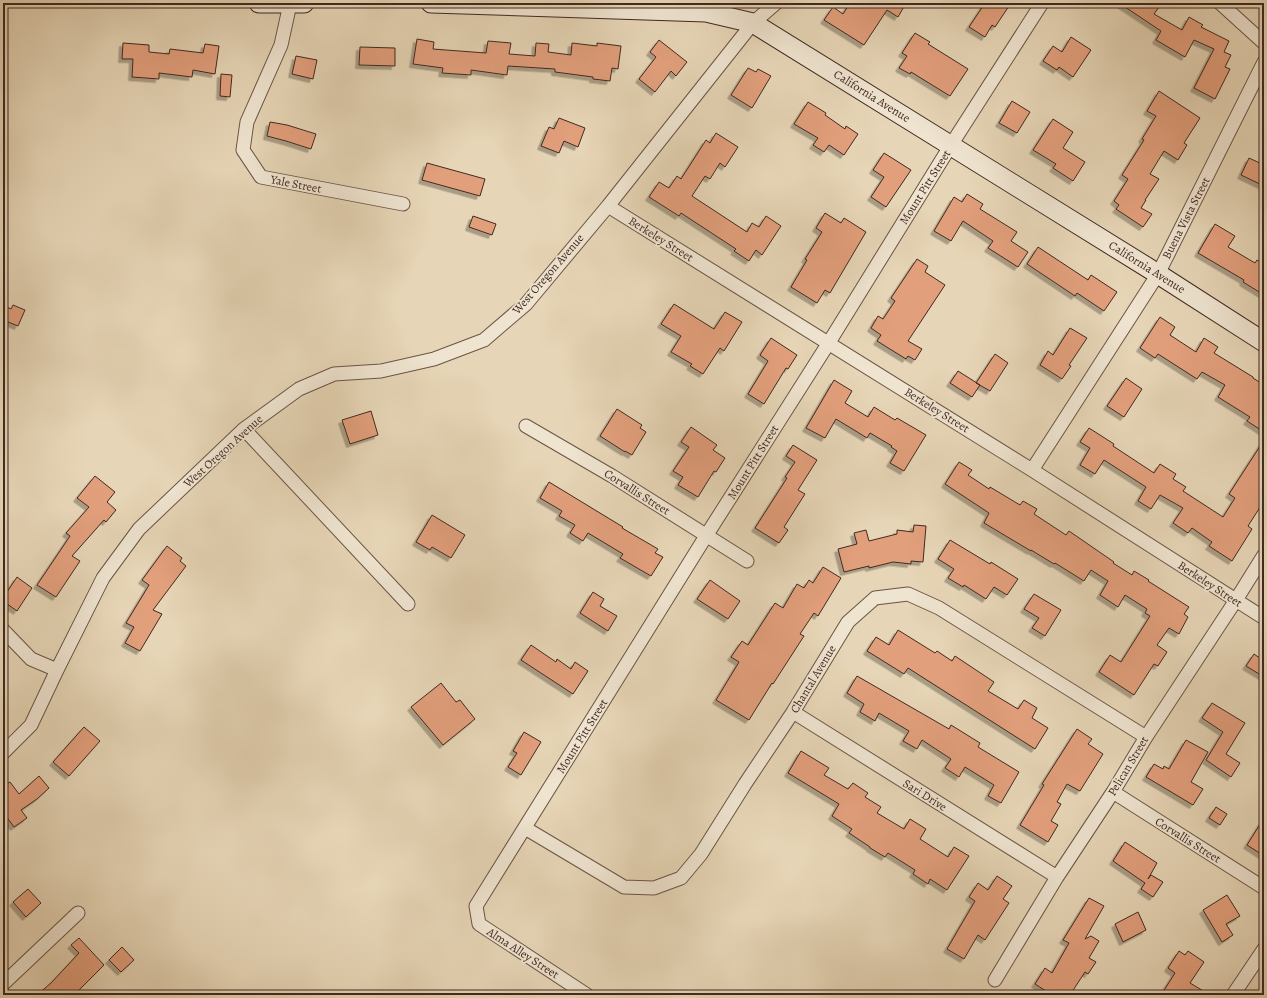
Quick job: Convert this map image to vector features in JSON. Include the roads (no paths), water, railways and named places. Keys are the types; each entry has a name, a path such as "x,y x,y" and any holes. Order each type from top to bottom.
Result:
{"street":[{"path":"259,3 297,3"},
{"name":"Yale Street","path":"297,3 281,45 247,122 243,150 261,177 403,204"},
{"name":"California Avenue","path":"431,3 706,12 753,23 1158,274 1264,342"},
{"name":"West Oregon Avenue","path":"3,753 31,725 103,578 139,529 244,429 299,389 334,374 381,371 434,359 484,340 526,304 608,206 753,23 776,3"},
{"name":"Mount Pitt Street","path":"478,924 476,906 951,145 1042,3"},
{"path":"1220,3 1264,43"},
{"name":"Buena Vista Street","path":"1032,470 1158,274 1264,62"},
{"name":"Berkeley Street","path":"608,206 1032,470 1264,618"},
{"name":"Corvallis Street","path":"526,426 612,476 747,561"},
{"path":"244,429 408,604"},
{"name":"Pelican Street","path":"995,980 1057,877 1264,555"},
{"name":"Chantal Avenue","path":"525,828 624,887 654,888 681,878 701,854 793,712 848,622 875,598 908,594 939,608 1146,737"},
{"path":"3,630 31,659 57,670"},
{"name":"Sari Drive","path":"793,712 1057,877"},
{"name":"Corvallis Street","path":"1113,792 1264,888"},
{"path":"3,984 78,913"},
{"name":"Alma Alley Street","path":"478,924 587,995"},
{"path":"1233,995 1264,949"}]}
